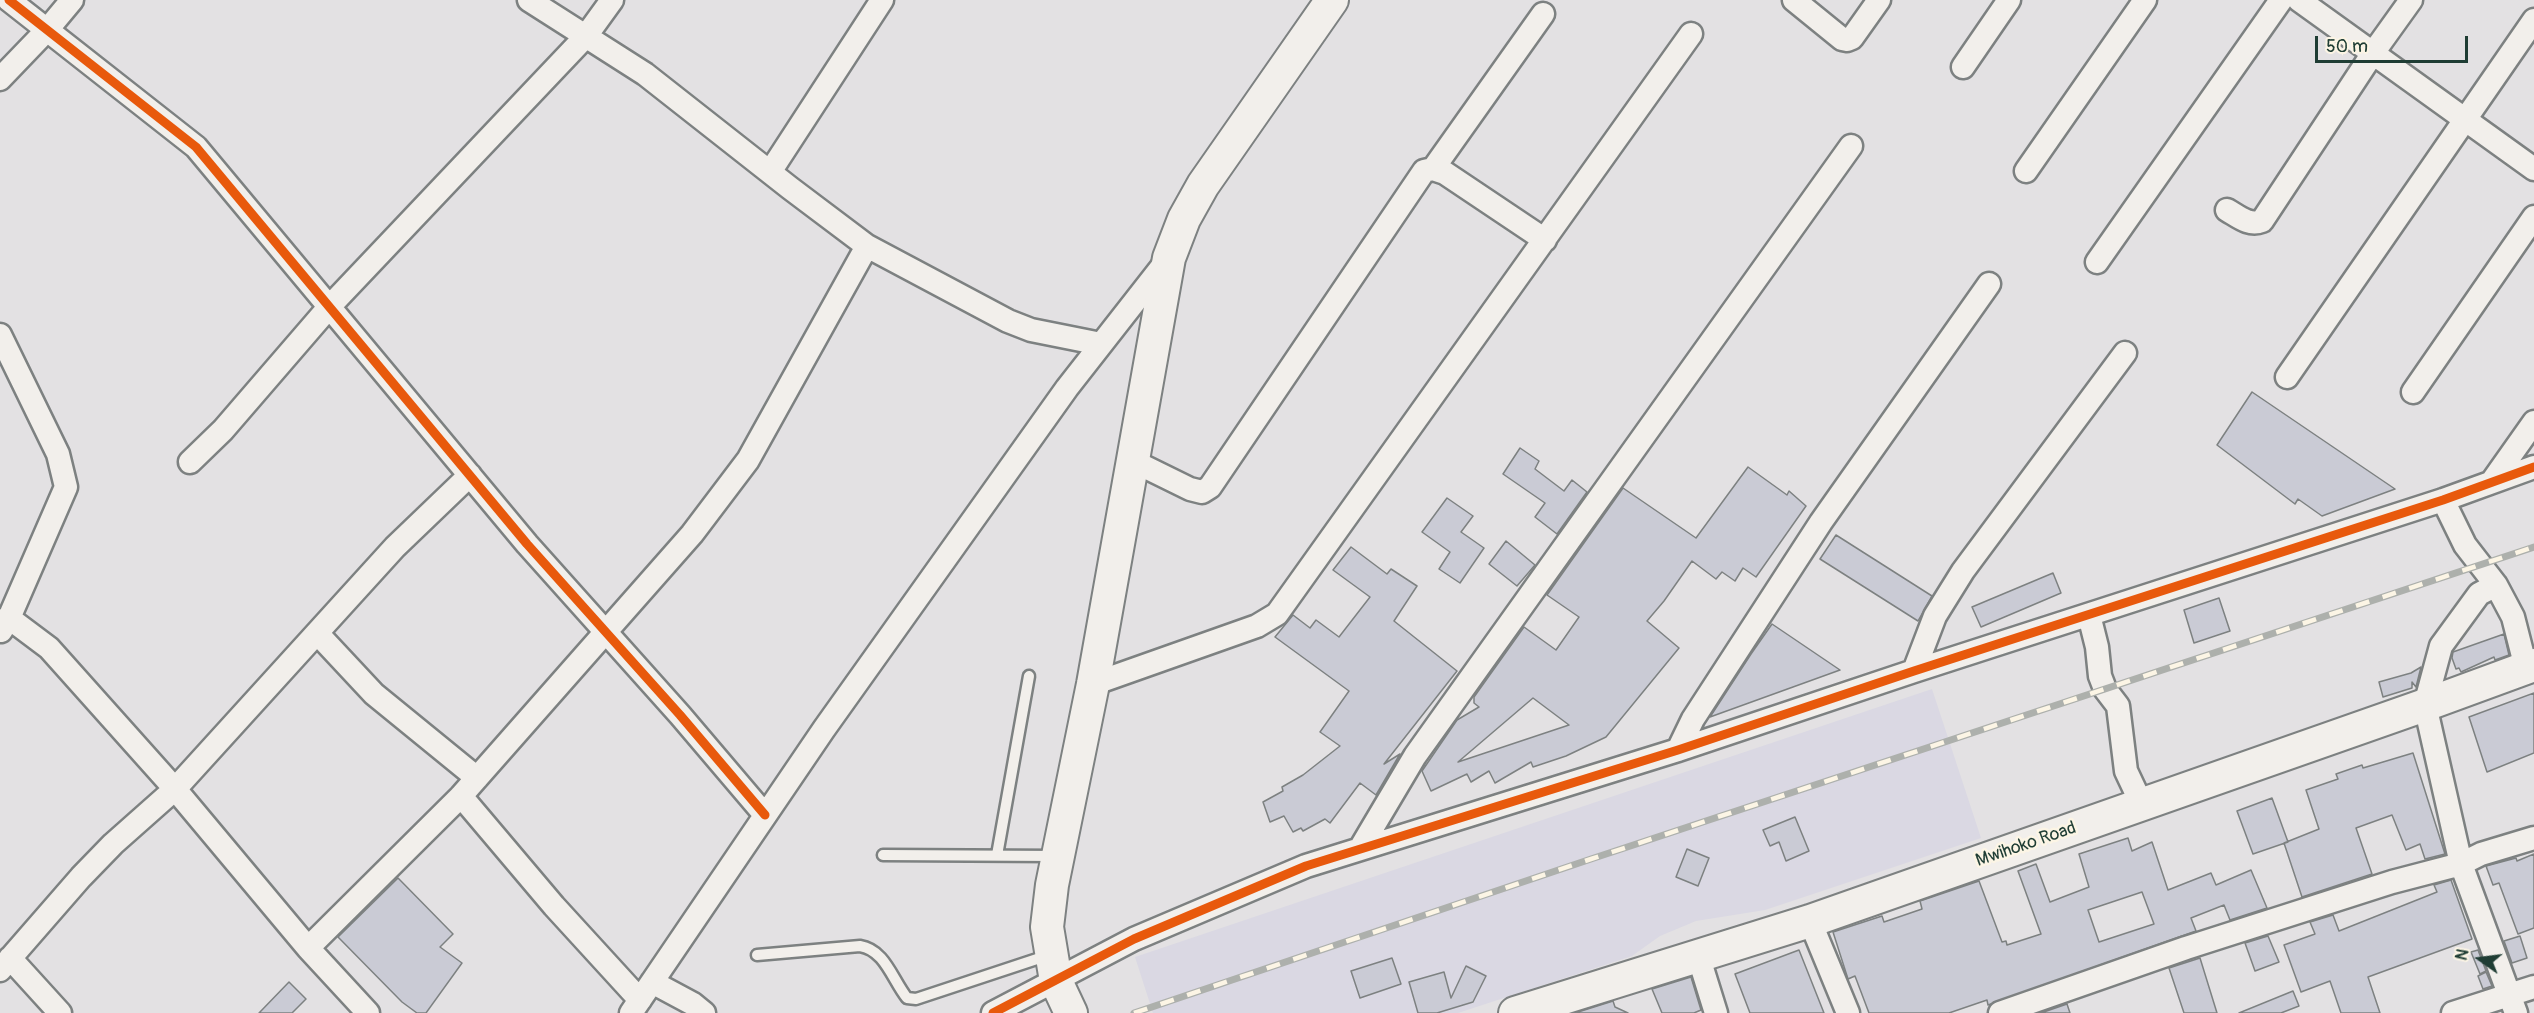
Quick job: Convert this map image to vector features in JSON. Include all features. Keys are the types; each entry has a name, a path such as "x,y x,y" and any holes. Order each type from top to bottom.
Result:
{"street":[{"path":"9,0 196,147 526,544 765,815"},
{"path":"0,79 72,0"},
{"path":"529,0 645,74 867,246 1008,321 1031,330 1101,344"},
{"path":"190,462 223,430 330,306 586,36 612,0"},
{"path":"770,172 882,0"},
{"path":"1071,1013 1054,968 1047,927 1058,856 1093,684 1169,258 1184,219 1203,185 1332,0"},
{"path":"1794,0 1842,39 1847,40 1852,38 1879,0"},
{"path":"1963,68 2009,0"},
{"path":"2026,171 2145,0"},
{"path":"2097,262 2282,0"},
{"path":"2299,0 2534,169"},
{"path":"2228,210 2249,223 2262,221 2373,53 2411,0"},
{"path":"1133,461 1190,489 1202,492 1210,488 1424,171 1433,168 1543,15"},
{"path":"2287,377 2534,20"},
{"path":"1093,684 1257,626 1277,614 1691,34"},
{"path":"1361,848 1415,756 1851,146"},
{"path":"1433,168 1445,173 1545,240"},
{"path":"2413,392 2534,217"},
{"path":"308,948 461,796 692,534 748,460 867,246"},
{"path":"641,998 852,690 1101,344 1169,258"},
{"path":"1678,750 1694,719 1821,522 1989,284"},
{"path":"0,335 58,454 66,487 3,624 49,648 175,789 308,948 368,1013"},
{"path":"1914,670 1935,616 1963,571 2125,353"},
{"path":"2493,480 2534,422"},
{"path":"993,1013 1054,968 1134,939 1306,866 1678,750 1914,670 2442,500 2534,466"},
{"path":"60,1013 5,964 81,877 113,844 175,789 395,547 470,475"},
{"path":"2442,500 2465,545 2496,585 2516,627 2530,666"},
{"path":"2496,585 2479,594 2441,646 2425,705 2461,864 2513,1004"},
{"path":"2089,615 2097,647 2100,675 2105,689 2118,706 2126,771 2142,805"},
{"path":"316,633 374,694 477,778"},
{"name":"Mwihoko Road","path":"1515,1013 1810,921 2530,666"},
{"path":"461,796 554,906 641,998 693,1004 704,1013"},
{"path":"2000,1013 2186,948 2392,882 2461,864 2481,854 2534,838"},
{"path":"1810,921 1848,1013"},
{"path":"1698,955 1716,1013"},
{"path":"2453,1013 2513,1004 2534,987"}],"lane":[{"path":"997,855 1029,676"},
{"path":"882,855 1058,856"},
{"path":"758,955 870,947 879,954 907,998 916,999 1054,968"}],"shaded area":[{"path":"1932,689 1981,838 1765,910 1696,921 1660,936 1632,956 1458,1013 1153,1013 1135,957"}],"building":[{"path":"2252,392 2395,489 2322,516 2298,499 2295,504 2217,445"},
{"path":"1520,448 1539,461 1535,469 1564,491 1572,480 1587,492 1557,534 1535,517 1545,503 1503,474"},
{"path":"1748,467 1787,495 1789,491 1806,506 1756,577 1743,568 1735,581 1722,572 1716,579 1692,561 1647,621 1679,648 1606,737 1566,756 1533,767 1531,762 1495,783 1489,771 1471,782 1467,774 1431,791 1422,771 1457,720 1479,707 1474,703 1474,697 1524,627 1556,650 1579,617 1547,595 1623,488 1696,538","holes":["1533,698 1569,725 1458,762"]},
{"path":"1447,498 1473,516 1461,532 1484,548 1460,583 1439,569 1450,552 1422,532"},
{"path":"1836,535 1932,596 1918,621 1820,559"},
{"path":"1506,541 1535,565 1517,586 1489,564"},
{"path":"1351,547 1387,574 1391,569 1417,586 1394,621 1457,671 1384,764 1400,754 1376,795 1360,783 1330,823 1325,819 1303,831 1301,828 1293,832 1284,816 1270,822 1263,802 1283,791 1282,787 1303,775 1340,746 1320,732 1349,691 1275,637 1293,615 1310,628 1316,620 1339,637 1370,597 1333,570"},
{"path":"2053,573 2061,593 1981,627 1972,607"},
{"path":"2219,598 2230,631 2194,643 2184,610"},
{"path":"1772,624 1840,670 1710,717 1751,654"},
{"path":"2504,634 2509,655 2495,660 2494,657 2461,672 2459,668 2456,669 2452,658 2453,652"},
{"path":"2421,667 2416,687 2412,682 2412,688 2383,697 2379,682 2411,673"},
{"path":"2534,693 2534,753 2487,772 2469,717"},
{"path":"2413,753 2445,854 2425,859 2420,844 2406,850 2392,815 2356,828 2372,874 2302,897 2284,843 2319,829 2306,790 2338,779 2336,774 2362,765 2363,768"},
{"path":"2272,798 2288,842 2253,854 2237,811"},
{"path":"1795,817 1809,851 1786,861 1779,842 1770,846 1763,830"},
{"path":"2128,838 2132,851 2152,842 2168,890 2211,873 2216,885 2251,870 2267,908 2230,920 2224,905 2191,918 2196,931 1988,1005 1987,1000 1949,1013 1869,1013 1855,976 1848,979 1833,932 1882,916 1884,922 1922,909 1920,901 1979,881 2002,942 2006,941 2007,945 2041,934 2018,871 2036,864 2050,902 2089,887 2079,854","holes":["2142,892 2154,924 2099,942 2088,910"]},
{"path":"1687,849 1709,858 1698,886 1676,877"},
{"path":"2534,854 2534,928 2518,934 2499,883 2493,885 2486,866 2516,858 2517,861"},
{"path":"398,878 453,934 440,947 462,963 426,1013 417,1013 402,1002 338,937"},
{"path":"2451,880 2472,939 2368,977 2380,1013 2341,1013 2330,981 2301,992 2284,945 2315,934 2310,922 2333,915 2339,931 2437,892 2434,885"},
{"path":"2268,936 2279,962 2255,971 2245,943"},
{"path":"2520,936 2527,958 2512,963 2504,941"},
{"path":"1799,950 1824,1013 1750,1013 1735,974"},
{"path":"2478,950 2486,971 2480,974 2471,952"},
{"path":"1392,958 1401,984 1360,998 1351,971"},
{"path":"2200,958 2217,1013 2184,1013 2169,968"},
{"path":"1466,966 1486,976 1473,1002 1437,1013 1418,1013 1409,982 1444,972 1451,998"},
{"path":"2486,972 2492,986 2483,989 2478,976"},
{"path":"1691,977 1701,1010 1694,1013 1662,1013 1652,989"},
{"path":"289,982 306,999 292,1013 259,1013"},
{"path":"2293,991 2299,1006 2281,1013 2239,1013"},
{"path":"1613,1001 1615,1007 1628,1013 1575,1013"},
{"path":"2067,1004 2070,1013 2041,1013"}],"railway":[{"path":"1134,1013 2534,547"}],"cycle path":[{"path":"9,0 196,147 527,544 680,715 765,815"},
{"path":"993,1013 1134,939 1306,866 1678,750 2443,500 2534,467"}]}
